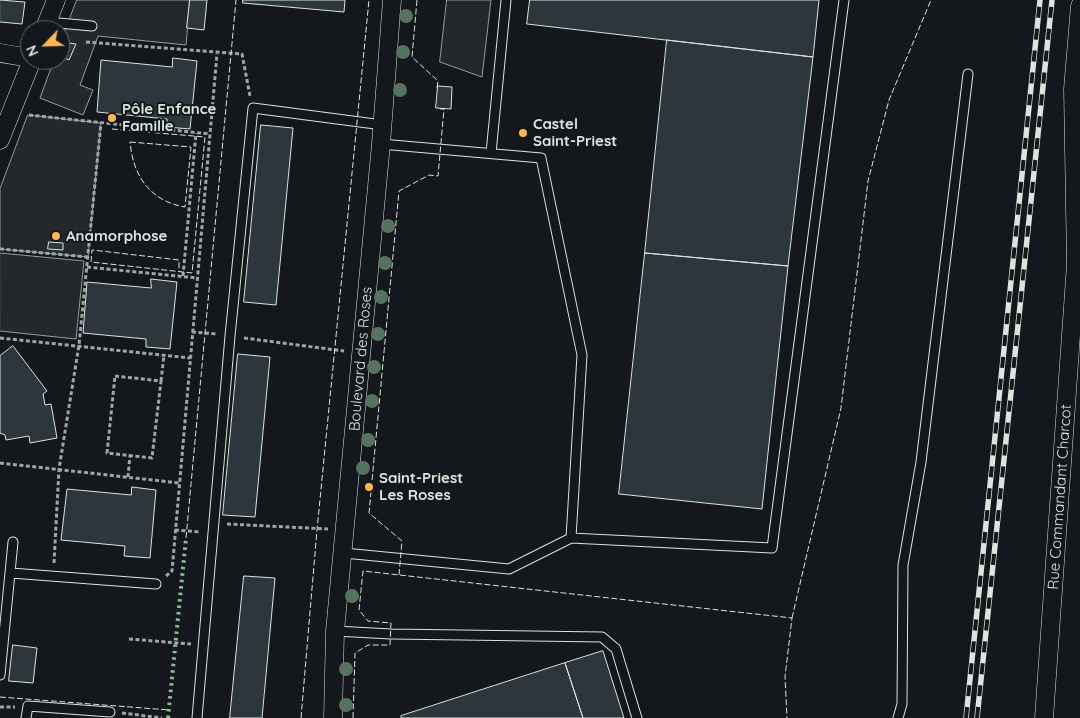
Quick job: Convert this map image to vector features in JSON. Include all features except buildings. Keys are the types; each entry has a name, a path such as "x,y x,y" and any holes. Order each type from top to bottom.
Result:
{"street":[{"path":"48,20 56,0"},
{"name":"Boulevard des Roses","path":"333,718 335,631 344,553 383,125 392,0"},
{"name":"Rue Commandant Charcot","path":"1044,718 1076,264 1073,89 1080,6"},
{"path":"0,53 20,57"},
{"path":"0,140 6,109 26,70"}],"lane":[{"path":"491,153 506,0"},
{"path":"344,553 509,569 572,538 772,548 844,0"},
{"path":"70,26 92,26"},
{"path":"898,718 902,704 903,565 921,462 968,74"},
{"path":"197,718 230,336 253,108 383,125"},
{"path":"381,144 541,158 582,355 572,538"},
{"path":"0,675 2,675 14,542"},
{"path":"11,573 156,584"},
{"path":"335,631 391,634 602,637 616,649 637,718"},
{"path":"26,718 28,706 110,712"}],"path":[{"path":"86,42 217,54 242,54 253,108"},
{"path":"156,584 172,571 217,54"},
{"path":"6,109 28,115 210,134"},
{"path":"53,576 59,469 79,346 101,123"},
{"path":"183,276 196,133"},
{"path":"0,249 88,258"},
{"path":"87,267 197,278"},
{"path":"192,332 205,333"},
{"path":"230,336 362,354"},
{"path":"0,338 190,358"},
{"path":"161,381 115,376 107,452 152,458 161,381 164,355"},
{"path":"128,477 130,455"},
{"path":"0,463 179,483"},
{"path":"214,524 323,530 346,527"},
{"path":"175,530 187,531"},
{"path":"129,638 203,646"},
{"path":"110,712 162,718"}],"shaded area":[{"path":"77,0 190,0 186,45 98,36 80,85 93,90 83,115 40,98 50,70 70,70 69,20"},
{"path":"447,0 491,0 482,77 440,62"},
{"path":"28,115 101,123 88,257 0,249 0,189"},
{"path":"0,253 84,261 76,339 0,331"}],"railway":[{"path":"966,718 1040,0"},
{"path":"977,718 1052,0"}],"hedge":[{"path":"168,718 186,538"}],"fence":[{"path":"186,538 236,0"},
{"path":"301,718 317,530 369,0"},
{"path":"417,0 412,57 438,81 437,88"},
{"path":"792,618 841,408 868,181 889,100 931,0"},
{"path":"399,575 402,541 369,513 399,191 429,175 438,176 444,109 440,109"},
{"path":"112,129 205,137 192,273 91,262 92,250 179,260 179,271"},
{"path":"130,142 191,147 185,207 162,199 146,185 139,176 135,166 130,142"},
{"path":"353,718 355,653 368,645 390,645 391,623 368,621 359,610 363,571 792,618 785,677 787,718"},
{"path":"0,697 169,710"}],"place":[{"name":"Pôle Enfance Famille","path":"112,118"},
{"name":"Castel Saint-Priest","path":"523,133"},
{"name":"Anamorphose","path":"56,236"},
{"name":"Saint-Priest Les Roses","path":"369,487"}]}
